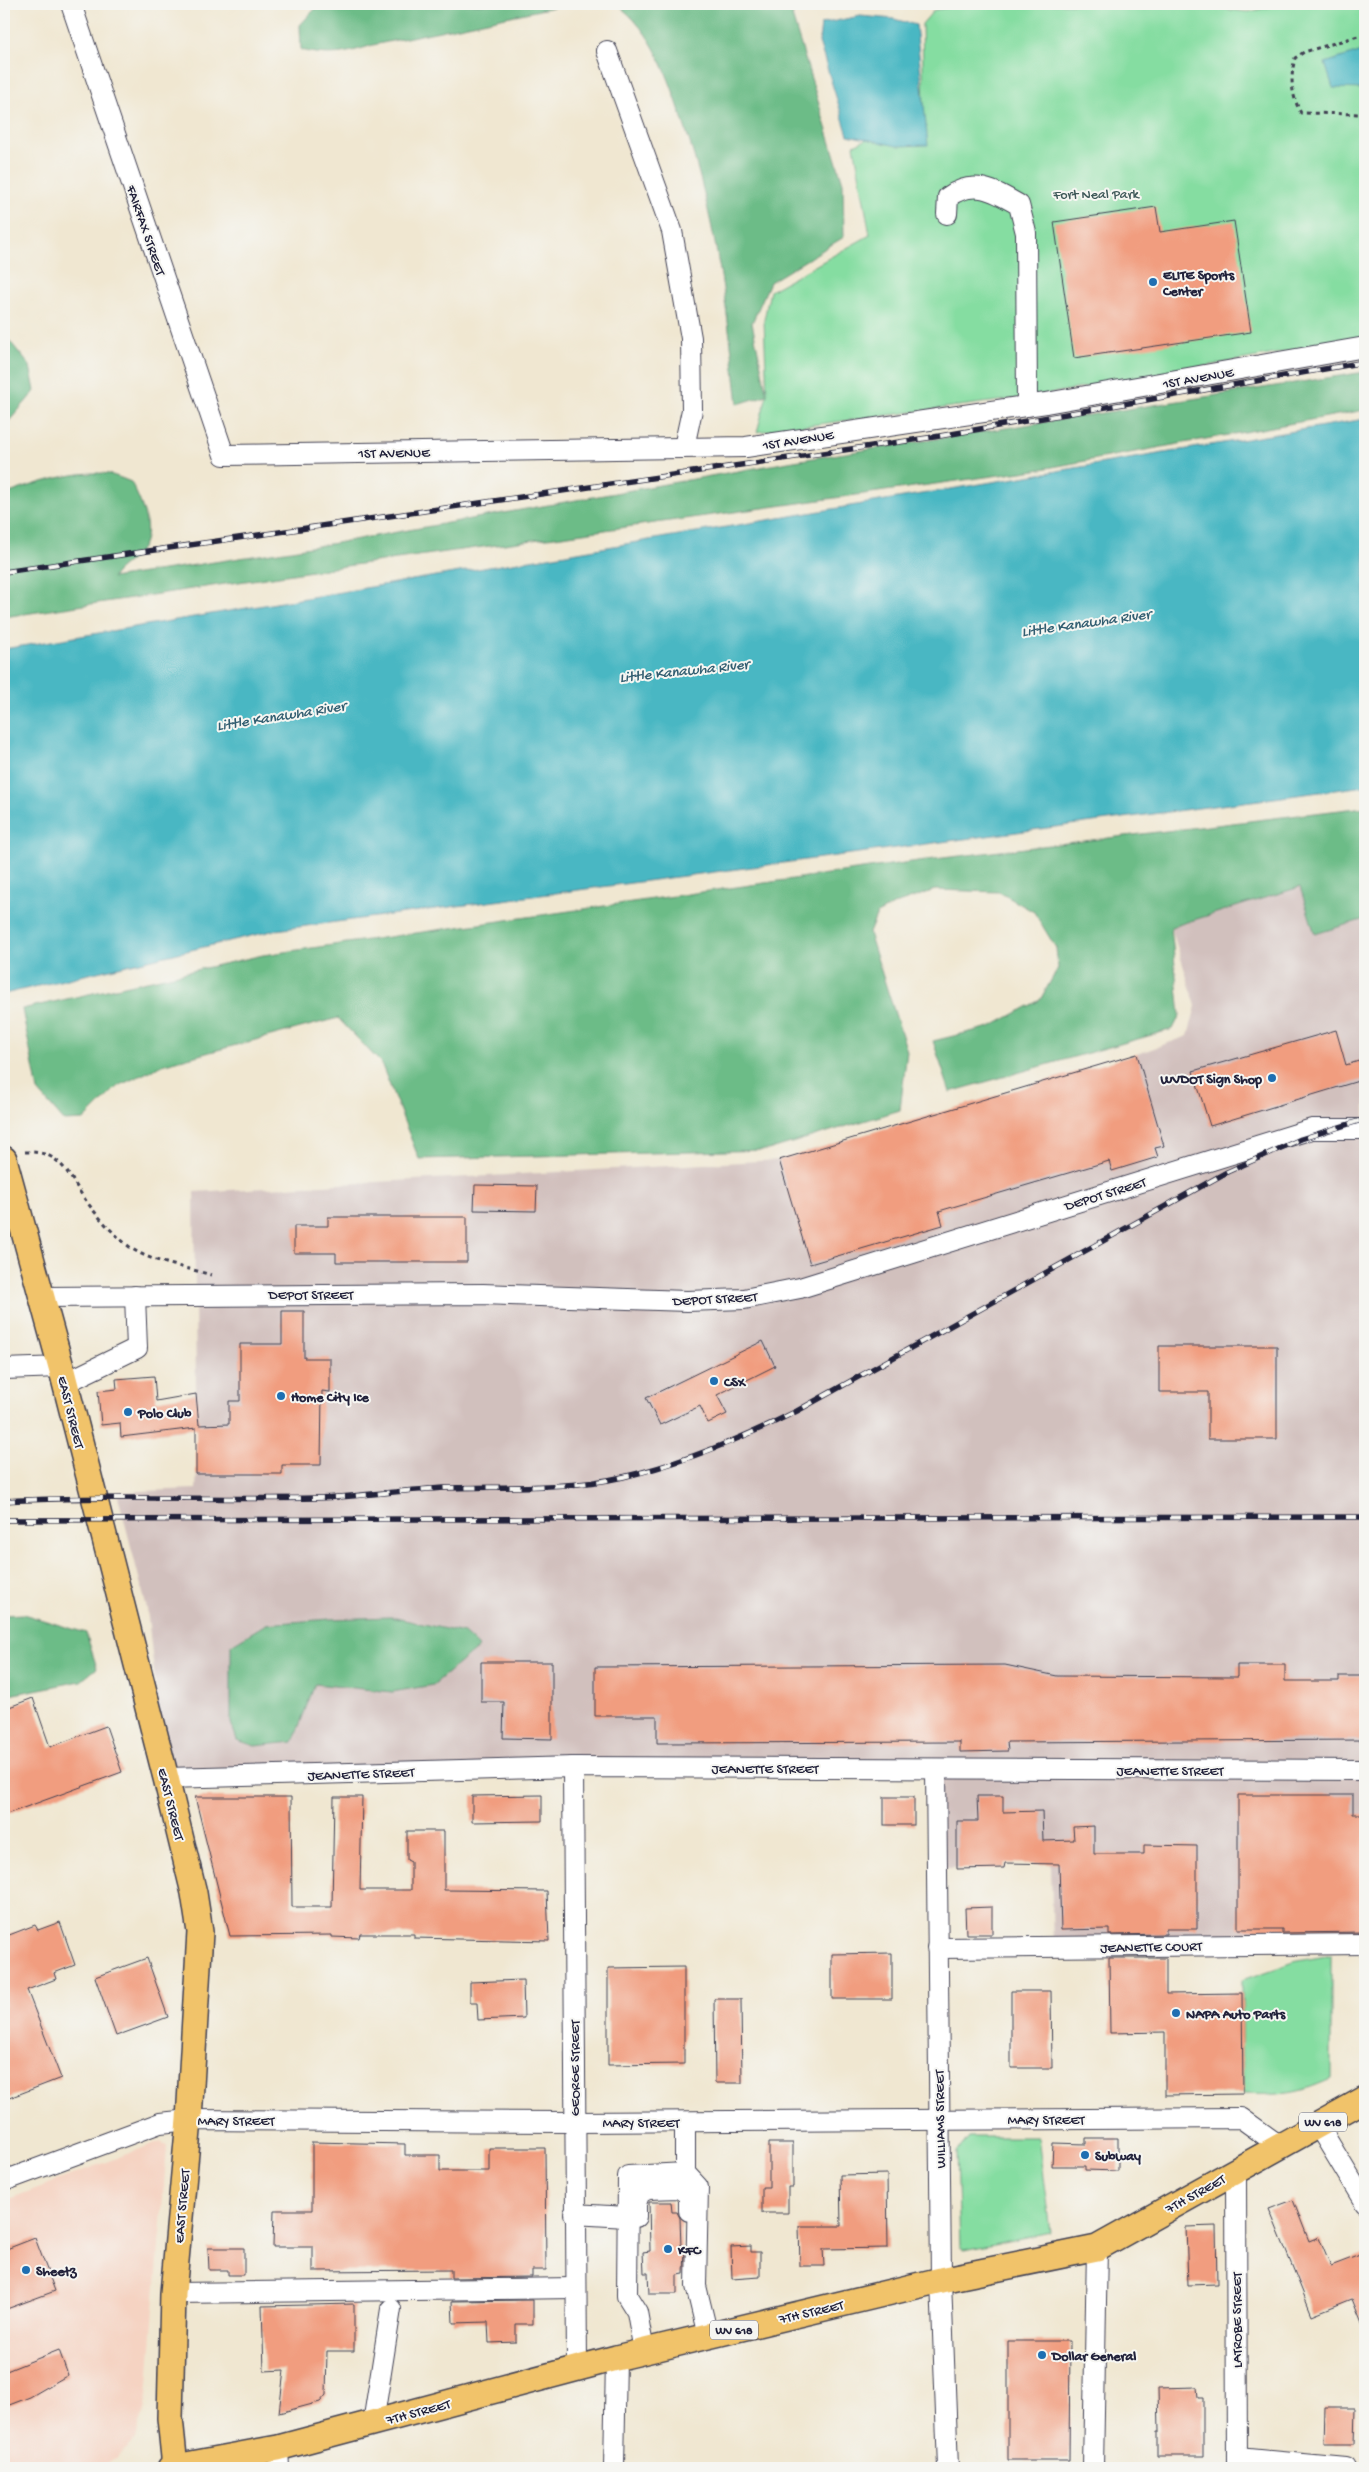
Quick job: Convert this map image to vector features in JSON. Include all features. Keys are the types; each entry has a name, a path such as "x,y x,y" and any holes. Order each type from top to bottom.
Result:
{"main road":[{"name":"EAST STREET","path":"13,1156 18,1213 63,1375 166,1778 194,1894 200,1932 189,2120 173,2293 170,2418 173,2468"},
{"name":"7TH STREET","path":"173,2468 279,2458 373,2423 577,2368 941,2280 1097,2248 1365,2099"}],"street":[{"name":"FAIRFAX STREET","path":"71,4 224,455"},
{"path":"606,51 672,231 691,338 692,410 684,447"},
{"path":"947,214 948,197 958,190 990,189 1019,205 1026,233 1027,406"},
{"name":"1ST AVENUE","path":"224,455 746,447 804,437 1027,406 1365,347"},
{"name":"DEPOT STREET","path":"41,1297 483,1294 687,1301 744,1299 800,1288 1312,1129 1365,1129"},
{"path":"4,1369 63,1375 137,1348 135,1296"},
{"name":"JEANETTE STREET","path":"166,1778 573,1767 1365,1770"},
{"name":"GEORGE STREET","path":"573,1767 574,2214 577,2368"},
{"name":"WILLIAMS STREET","path":"936,1769 941,2280 948,2468"},
{"name":"JEANETTE COURT","path":"937,1948 1365,1944"},
{"name":"MARY STREET","path":"4,2181 160,2123 189,2120 685,2122 1240,2118 1280,2146"},
{"path":"685,2122 685,2173 698,2188 698,2263 696,2286 708,2336"},
{"path":"1318,2125 1365,2203"},
{"name":"LATROBE STREET","path":"1236,2171 1237,2463"},
{"path":"644,2352 637,2312 626,2296 628,2176 685,2173"},
{"path":"627,2278 635,2272 636,2203 640,2192 648,2189 679,2188 689,2195 691,2256 698,2263"},
{"path":"574,2214 627,2217"},
{"path":"1093,2468 1097,2248"},
{"path":"173,2293 575,2288"},
{"path":"373,2423 391,2309"},
{"path":"614,2468 616,2358"},
{"path":"1237,2463 1346,2468"}],"path":[{"path":"1365,34 1304,52 1295,58 1292,72 1294,100 1301,113 1365,114"},
{"path":"13,1156 47,1154 64,1166 100,1218 132,1249 148,1256 213,1275"}],"shaded area":[{"path":"1300,887 1315,934 1365,919 1365,1944 1053,1947 1051,1864 1005,1863 1004,1868 936,1868 936,1769 166,1778 147,1609 117,1492 196,1489 199,1428 159,1433 156,1401 196,1394 194,1192 779,1160 1137,1054 1188,1036 1196,1006 1171,927"},
{"path":"161,2141 167,2147 147,2396 143,2416 135,2437 128,2448 116,2459 96,2468 4,2468 4,2201"}],"green space":[{"path":"326,4 568,4 337,54 301,50 300,25 316,8"},
{"path":"616,4 799,4 792,16 843,183 844,237 770,282 752,323 767,395 738,404 724,296 712,226 694,156 672,88 659,56 641,28"},
{"name":"Fort Neal Park","path":"971,4 1184,4 1248,12 1283,4 1365,4 1365,338 1030,397 757,432 767,395 764,320 770,291 870,235 854,145 924,112 922,24 934,10"},
{"path":"4,334 30,366 35,391 4,427"},
{"path":"1365,372 1365,410 1036,470 346,566 4,617 4,495 55,478 96,473 109,474 131,482 144,514 147,532 139,552 112,578 336,543 794,461"},
{"path":"1365,807 1365,919 1315,934 1300,887 1171,927 1180,1015 1173,1029 950,1092 933,1041 990,1027 1040,1000 1058,968 1056,948 1034,912 999,892 935,890 895,904 877,914 869,933 907,1051 900,1110 768,1150 419,1159 381,1063 338,1018 165,1064 118,1086 84,1120 64,1121 38,1091 22,1009 263,955 918,861"},
{"path":"23,1614 86,1633 97,1668 81,1681 4,1696 4,1615"},
{"path":"391,1617 464,1633 479,1647 433,1685 392,1692 315,1684 293,1742 255,1746 237,1740 231,1723 231,1645 266,1624"},
{"path":"1331,1955 1331,2079 1288,2093 1243,2094 1242,1980 1293,1962"},
{"path":"969,2137 1038,2137 1050,2232 965,2250 960,2248 957,2152"}],"water":[{"path":"860,16 894,19 916,25 928,145 897,146 848,135 819,42 821,24"},
{"path":"1365,50 1365,89 1333,88 1325,63"},
{"name":"Little Kanawha River","path":"1365,419 1365,786 276,930 4,994 4,649"}],"building":[{"name":"ELITE Sports Center","path":"1156,207 1160,232 1234,221 1251,332 1074,358 1054,222"},
{"name":"WVDOT Sign Shop","path":"1336,1030 1346,1065 1365,1059 1365,1079 1210,1126 1193,1071"},
{"path":"1137,1054 1164,1146 1155,1148 1158,1157 1112,1171 1109,1161 939,1211 943,1225 810,1264 779,1160"},
{"path":"475,1185 537,1186 536,1211 474,1210"},
{"path":"328,1217 467,1217 467,1262 336,1262 336,1253 294,1253 294,1226 328,1226"},
{"name":"Home City Ice","path":"282,1311 304,1311 304,1358 330,1358 330,1392 322,1391 321,1465 282,1465 282,1474 196,1474 196,1428 121,1437 120,1423 101,1425 98,1391 117,1389 116,1379 154,1376 156,1401 196,1394 199,1425 229,1424 229,1401 240,1401 240,1344 282,1344"},
{"name":"CSX","path":"763,1341 775,1366 717,1395 727,1414 708,1423 700,1406 660,1425 646,1398"},
{"path":"1159,1346 1277,1346 1277,1439 1208,1439 1208,1392 1159,1392"},
{"path":"481,1662 552,1662 552,1739 503,1738 504,1702 481,1702"},
{"path":"1005,1665 1057,1676 1237,1677 1237,1665 1285,1665 1285,1681 1339,1681 1339,1676 1365,1676 1365,1740 1007,1742 1008,1751 960,1752 960,1742 657,1743 657,1716 595,1716 595,1667"},
{"path":"33,1698 50,1747 106,1726 122,1772 4,1815 4,1709"},
{"path":"542,1795 542,1821 472,1822 472,1796"},
{"path":"1238,1795 1353,1795 1353,1814 1365,1814 1365,1932 1282,1933 1282,1929 1238,1929"},
{"path":"977,1796 1003,1796 1003,1812 1042,1811 1043,1841 1074,1840 1073,1827 1094,1826 1094,1854 1144,1854 1144,1845 1197,1846 1197,1929 1166,1929 1166,1934 1109,1935 1109,1929 1061,1930 1059,1864 1005,1863 1004,1868 957,1869 957,1821 978,1821"},
{"path":"195,1797 291,1797 292,1907 332,1907 334,1797 362,1797 360,1890 411,1890 411,1862 407,1860 407,1831 444,1831 444,1890 547,1891 549,1941 414,1938 414,1934 360,1934 359,1938 332,1937 332,1935 230,1936"},
{"path":"884,1797 914,1797 914,1825 884,1825"},
{"path":"992,1907 992,1934 966,1934 965,1908"},
{"path":"60,1922 75,1965 54,1973 56,1979 27,1990 61,2078 4,2100 4,1937 35,1925 38,1930"},
{"path":"892,1953 892,1999 832,1999 832,1954"},
{"path":"147,1958 168,2017 116,2036 95,1977"},
{"name":"NAPA Auto Parts","path":"1109,1958 1166,1958 1166,1994 1242,1993 1243,2094 1165,2095 1165,2032 1110,2033"},
{"path":"684,1967 684,2064 608,2065 608,1968"},
{"path":"523,1980 524,2018 478,2020 477,2003 470,2003 470,1982"},
{"path":"1011,1991 1051,1991 1052,2068 1011,2068"},
{"path":"714,1999 741,1999 742,2083 715,2083"},
{"name":"Subway","path":"1086,2138 1118,2138 1118,2171 1085,2170 1085,2166 1052,2166 1053,2143 1086,2144"},
{"path":"312,2142 405,2144 405,2155 440,2155 440,2171 489,2171 489,2148 545,2148 546,2270 532,2270 532,2277 451,2278 451,2270 313,2271 313,2247 273,2247 274,2210 312,2210"},
{"path":"769,2143 793,2143 793,2187 788,2187 788,2213 762,2213 762,2187 769,2187"},
{"path":"887,2174 888,2248 823,2249 824,2266 800,2266 799,2226 841,2226 840,2175"},
{"path":"1293,2200 1309,2241 1319,2237 1331,2266 1365,2253 1365,2331 1352,2299 1312,2315 1269,2209"},
{"name":"KFC","path":"649,2202 671,2202 672,2212 677,2212 680,2218 681,2248 685,2248 684,2274 677,2275 677,2294 649,2294 648,2273 644,2273 643,2252 650,2251"},
{"path":"1216,2226 1217,2284 1188,2285 1186,2227"},
{"name":"Sheetz","path":"35,2238 55,2291 4,2310 4,2250"},
{"path":"751,2246 751,2252 760,2252 760,2277 732,2279 731,2247"},
{"path":"208,2248 244,2248 244,2275 228,2275 228,2270 209,2270"},
{"path":"533,2300 533,2324 516,2324 516,2342 489,2343 488,2322 453,2323 452,2301"},
{"path":"354,2304 354,2351 327,2351 326,2395 320,2402 279,2413 284,2370 264,2371 262,2306"},
{"path":"1008,2341 1070,2341 1069,2460 1008,2460"},
{"path":"59,2350 68,2375 30,2397 4,2407 4,2372"},
{"path":"1197,2387 1198,2398 1203,2398 1203,2456 1157,2456 1157,2432 1159,2432 1158,2388"},
{"path":"1325,2408 1355,2408 1354,2444 1324,2444"}],"railway":[{"path":"4,572 934,437 1365,362"},
{"path":"4,1501 82,1498 332,1497 445,1488 557,1486 623,1477 668,1465 712,1449 797,1411 1227,1172 1301,1139 1365,1119"},
{"path":"4,1520 1365,1517"}],"place":[{"name":"ELITE Sports Center","path":"1153,282"},
{"name":"WVDOT Sign Shop","path":"1272,1078"},
{"name":"CSX","path":"714,1381"},
{"name":"Home City Ice","path":"281,1396"},
{"name":"Polo Club","path":"128,1412"},
{"name":"NAPA Auto Parts","path":"1176,2013"},
{"name":"Subway","path":"1085,2155"},
{"name":"KFC","path":"668,2249"},
{"name":"Sheetz","path":"26,2270"},
{"name":"Dollar General","path":"1042,2355"}]}
